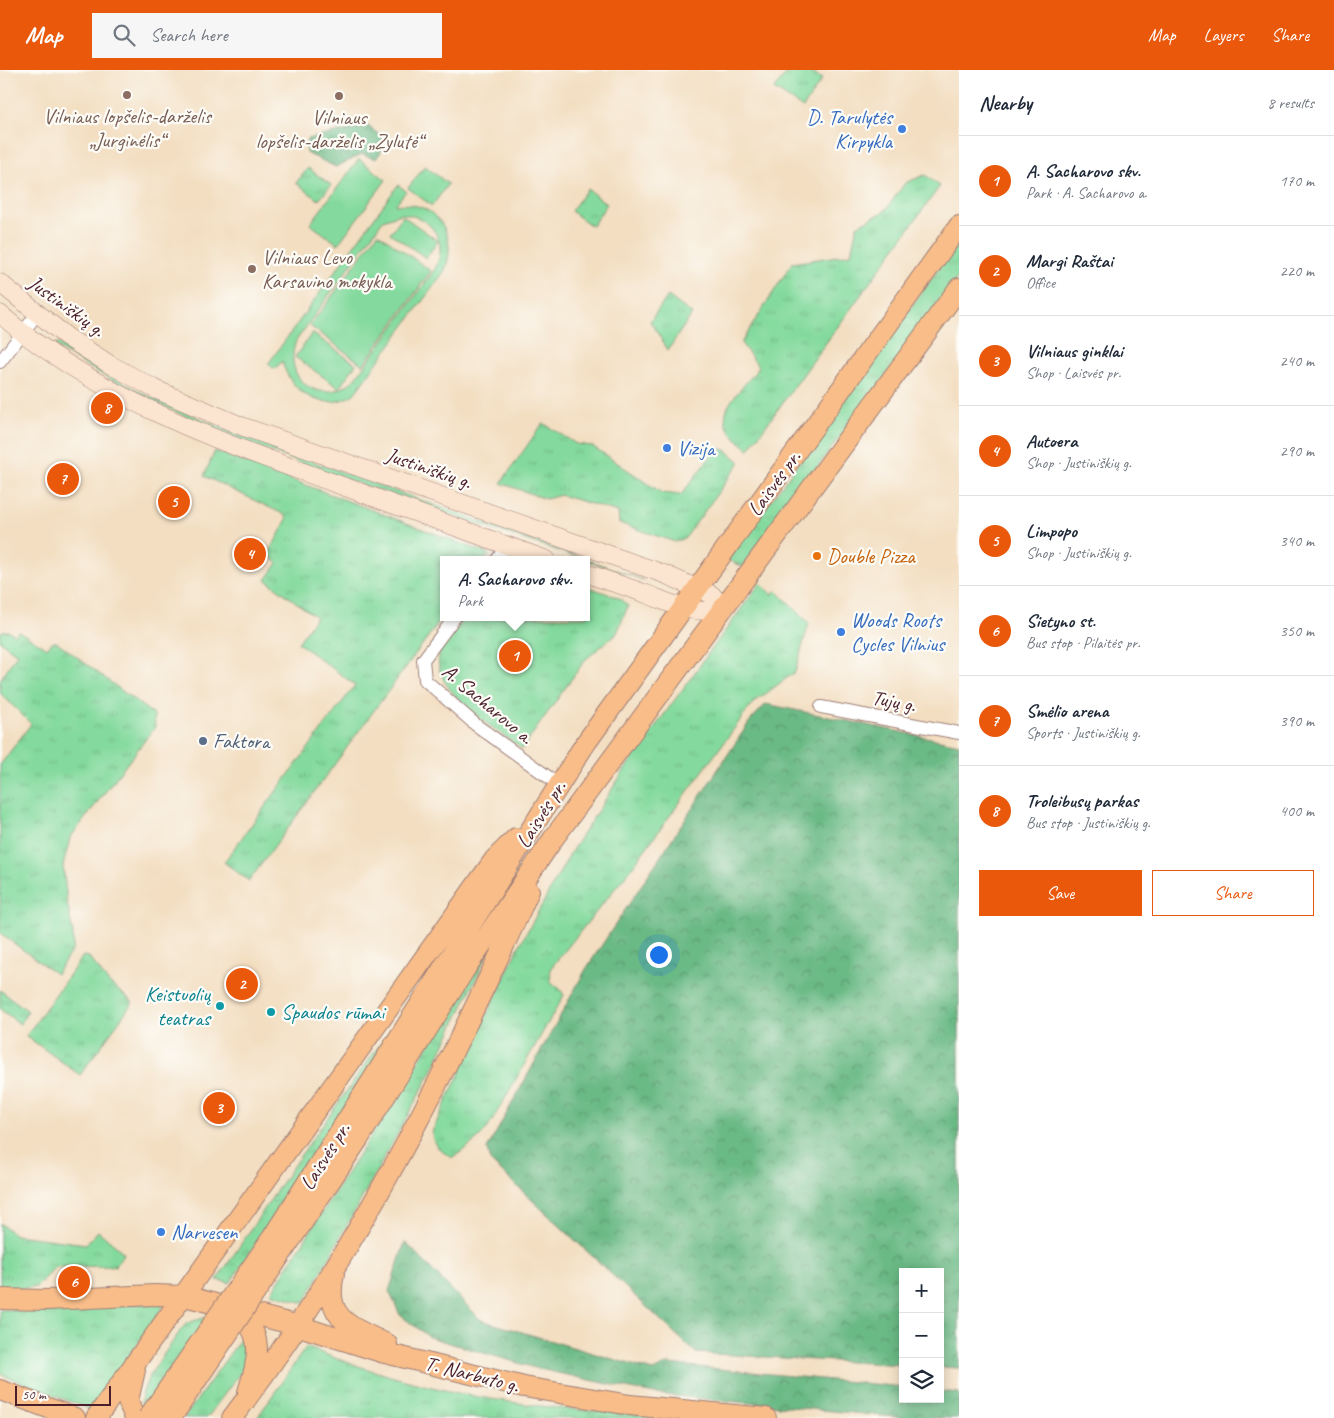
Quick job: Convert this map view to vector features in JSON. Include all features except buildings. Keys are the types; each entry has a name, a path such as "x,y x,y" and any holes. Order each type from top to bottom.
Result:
{"main road":[{"name":"Laisvės pr.","path":"171,1418 351,1133 558,784 696,588 959,226"},
{"name":"Justiniškių g.","path":"0,283 37,314 109,364 157,390 244,427 664,574 712,595 724,609"},
{"name":"Laisvės pr.","path":"148,1418 272,1238 351,1133 553,839 959,288"},
{"path":"0,314 22,333 80,371 165,416 264,458 502,553 521,556"},
{"path":"590,575 681,609 711,612 724,609"},
{"path":"96,1418 495,860 543,810"},
{"name":"Laisvės pr.","path":"232,1418 299,1326 336,1266 472,1018 553,839"},
{"path":"336,1266 331,1286 331,1299 334,1310 338,1315 347,1323 374,1338 425,1363"},
{"name":"T. Narbuto g.","path":"1,1299 47,1300 154,1295 185,1296 219,1303 350,1343 524,1387 630,1405 766,1418"},
{"path":"219,1303 248,1321 257,1342 254,1374 245,1401"},
{"path":"135,1418 128,1401 138,1361"},
{"path":"0,1390 75,1418"}],"street":[{"path":"0,362 37,314"},
{"name":"A. Sacharovo a.","path":"452,621 423,660 425,680 476,724 558,784"},
{"name":"Tujų g.","path":"822,706 959,733"}],"green space":[{"path":"789,70 808,70 822,79 803,108 774,89"},
{"path":"368,126 383,138 382,150 376,159 362,154 336,167 306,153 307,139"},
{"path":"359,159 386,180 338,244 310,224"},
{"path":"425,166 448,184 432,206 408,188"},
{"path":"308,168 331,185 319,200 296,183"},
{"path":"925,175 940,186 749,449 735,438 725,418 727,408 733,399 759,367 741,343 792,263 851,254 857,226 885,211 905,183"},
{"path":"398,185 406,191 395,205 410,205 422,208 433,214 441,223 449,246 444,272 354,394 343,400 320,401 300,391 286,372 282,361 275,369 268,364","holes":["400,214 411,215 428,224 438,239 440,248 435,269 355,379 343,387 330,391 318,391 308,386 300,379 294,368 293,356 296,341 383,220"]},
{"path":"587,189 607,204 592,226 571,211"},
{"path":"403,216 438,241 426,258 390,233"},
{"path":"378,233 431,271 363,365 310,326"},
{"path":"959,241 959,276 743,567 728,560"},
{"path":"668,296 692,314 668,350 650,321"},
{"path":"312,333 356,364 339,388 295,357"},
{"path":"57,343 140,392 233,433 577,556 371,488 260,448 155,402 121,385 55,346"},
{"path":"543,423 576,444 592,446 662,493 681,495 717,448 726,450 740,462 686,537 675,542 619,523 618,512 561,495 546,499 501,483"},
{"path":"215,451 489,554 488,556 440,556 440,620 249,881 224,862 355,685 298,643 316,617 266,580 278,563 268,555 287,519 285,515 204,476"},
{"path":"590,561 644,580 590,562"},
{"path":"760,583 772,595 776,590 809,623 795,672 753,703 630,870 550,969 551,982 564,995 488,1128 478,1139 453,1158 436,1145 432,1132 516,952 571,852 631,760"},
{"path":"590,587 619,598 628,606 617,633 585,660 522,749 467,707 444,680 439,666 440,652 462,621 590,621"},
{"path":"9,631 15,635 18,631 47,648 52,642 57,642 154,715 155,727 70,838 63,866 73,933 73,949 56,974 0,933 0,765 31,724 0,693 0,680 17,654 0,641 0,633"},
{"path":"766,704 959,744 959,1368 944,1367 944,1268 899,1268 899,1365 696,1353 490,1161 487,1149 586,969 750,721"},
{"path":"491,947 431,1073 304,1303 271,1293"},
{"path":"83,956 89,957 109,983 133,1002 80,1075 26,1036"},
{"path":"0,990 28,1011 20,1024 0,1009"},
{"path":"406,1008 298,1180 230,1283 217,1280 291,1169"},
{"path":"0,1223 15,1235 86,1244 98,1231 124,1253 115,1266 55,1267 36,1287 11,1290 0,1289"},
{"path":"405,1242 481,1320 653,1371 668,1364 899,1387 899,1403 944,1403 944,1391 959,1393 959,1418 906,1418 654,1394 535,1368 429,1337 400,1315 389,1291"},
{"path":"163,1303 163,1307 91,1410 0,1374 0,1310"},
{"path":"207,1317 142,1408 143,1390 154,1369 180,1331 187,1323"},
{"path":"244,1334 248,1340 246,1365 207,1418 184,1418"},
{"path":"306,1347 354,1365 403,1380 478,1397 546,1407 674,1418 257,1418"}],"place":[{"name":"Vilniaus lopšelis-darželis „Jurginėlis“","path":"127,95"},
{"name":"Vilniaus lopšelis-darželis „Zylutė“","path":"339,96"},
{"name":"D. Tarulytės Kirpykla","path":"902,129"},
{"name":"Vilniaus Levo Karsavino mokykla","path":"252,269"},
{"name":"Troleibusų parkas","path":"107,408"},
{"name":"Vizija","path":"667,448"},
{"name":"Smėlio arena","path":"63,479"},
{"name":"Limpopo","path":"174,502"},
{"name":"Autoera","path":"250,554"},
{"name":"Double Pizza","path":"817,556"},
{"name":"Woods Roots Cycles Vilnius","path":"841,632"},
{"name":"A. Sacharovo skv.","path":"515,656"},
{"name":"Faktora","path":"203,741"},
{"name":"Margi Raštai","path":"242,984"},
{"name":"Keistuolių teatras","path":"220,1006"},
{"name":"Spaudos rūmai","path":"271,1012"},
{"name":"Vilniaus ginklai","path":"219,1108"},
{"name":"Narvesen","path":"161,1232"},
{"name":"Sietyno st.","path":"74,1282"}]}
